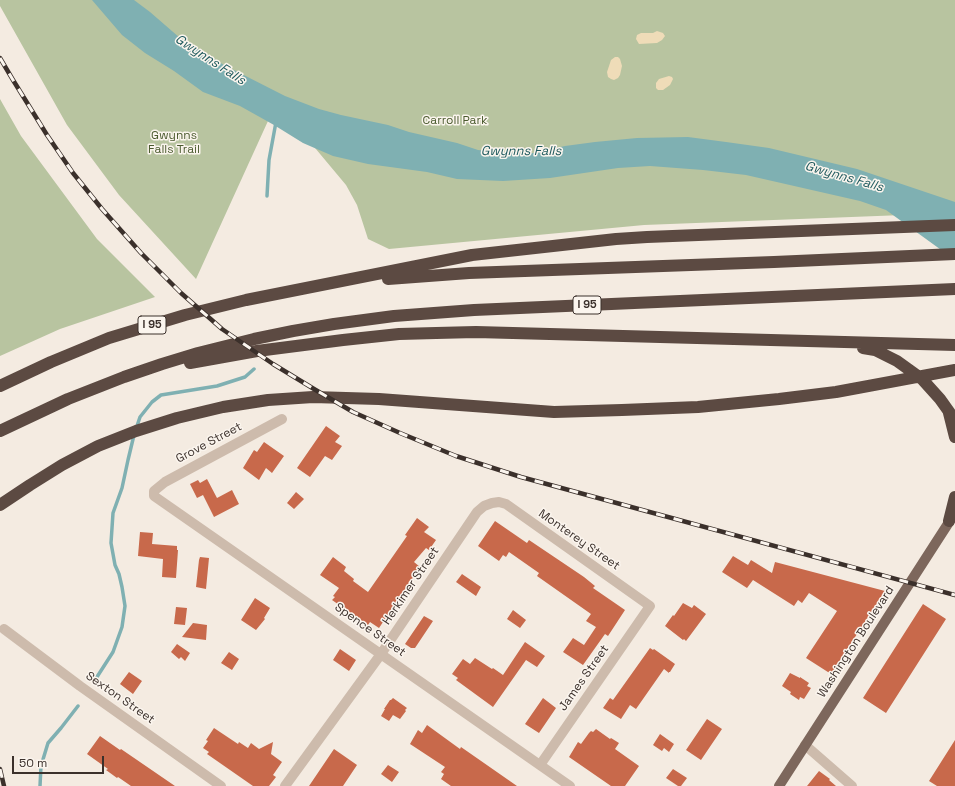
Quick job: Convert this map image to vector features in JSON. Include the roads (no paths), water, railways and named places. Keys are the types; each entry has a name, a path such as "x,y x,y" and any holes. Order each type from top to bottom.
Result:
{"highway":[{"path":"311,287 472,255 616,239 955,225"},
{"name":"I 95","path":"0,386 78,350 109,338 147,326 246,300 311,287 395,278 469,273 955,254"},
{"name":"I 95","path":"0,431 68,399 162,364 227,345 334,324 394,316 474,310 955,289"},
{"path":"124,377 177,365 229,356 344,340 399,334 436,332 955,345"},
{"path":"838,342 875,350 898,361 922,379 940,399 952,416 955,437"},
{"path":"0,505 62,465 98,446 136,431 177,418 223,407 268,400 314,397 379,399 554,412 698,406 779,399 836,392 955,370"},
{"path":"952,516 955,497"}],"main road":[{"name":"Washington Boulevard","path":"779,786 952,516"}],"street":[{"name":"Grove Street","path":"154,496 154,491 165,482 282,419"},
{"name":"Spence Street","path":"154,496 570,786"},
{"name":"Monterey Street","path":"492,503 499,502 506,504 650,606"},
{"name":"Herkimer Street","path":"285,786 381,654 477,512 484,506 492,503"},
{"name":"James Street","path":"540,765 650,606"},
{"name":"Sexton Street","path":"4,630 80,686 222,786"},
{"path":"806,745 852,786"}],"water":[{"name":"Gwynns Falls","path":"92,0 134,0 180,38 224,65 285,96 319,109 388,125 478,150 533,153 565,146 595,142 637,138 688,137 769,148 857,169 955,202 955,260 886,210 860,201 746,175 650,166 618,168 550,178 503,181 457,179 427,172 368,164 333,156 303,143 240,106 203,92 174,71 145,53 122,35"}],"waterway":[{"path":"267,196 269,160 276,122"},
{"path":"136,429 140,417 152,402 161,395 217,386 245,377 254,369"},
{"path":"95,680 113,652 122,627 125,606 111,543 113,513 122,488 134,435"},
{"path":"40,786 41,766 48,743 78,706"}],"railway":[{"path":"0,58 47,135 73,173 102,209 141,253 181,293 222,329 273,364 353,412 456,456 521,477 955,595"},
{"path":"0,769 4,786"}],"park label":[{"name":"Carroll Park","path":"455,121"},
{"name":"Gwynns Falls Trail","path":"174,143"}]}
